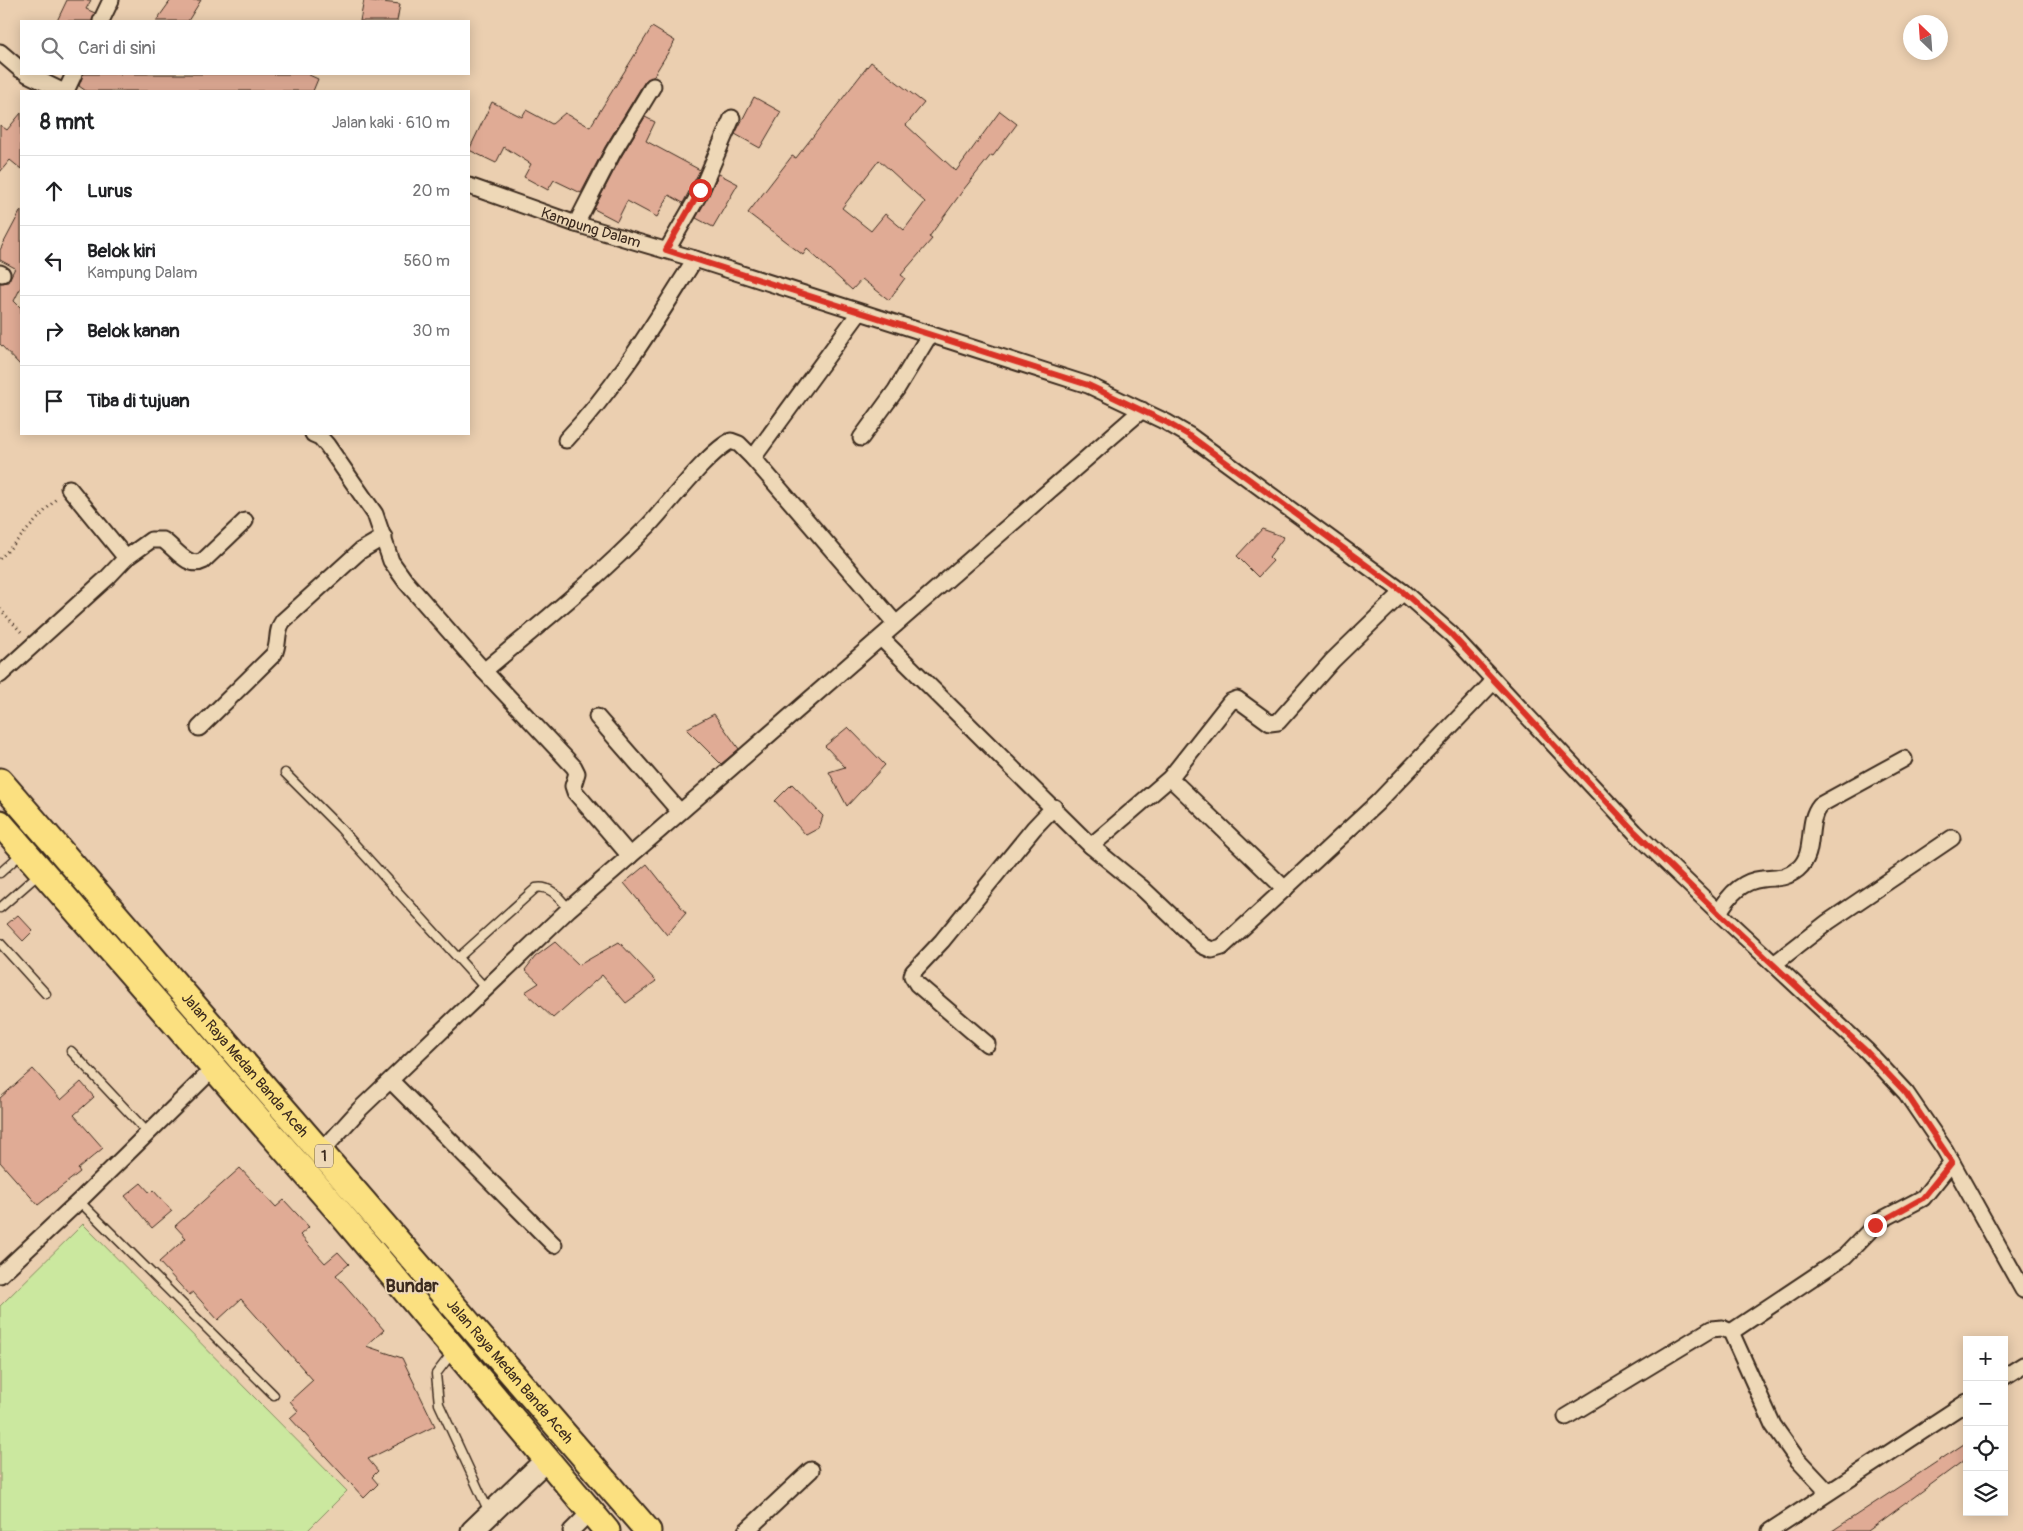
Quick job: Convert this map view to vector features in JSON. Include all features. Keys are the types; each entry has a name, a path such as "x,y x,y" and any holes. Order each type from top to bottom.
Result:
{"highway":[{"name":"Jalan Raya Medan Banda Aceh","path":"0,780 475,1333 648,1531"},
{"name":"Jalan Raya Medan Banda Aceh","path":"0,823 335,1207 607,1531"},
{"path":"454,1351 475,1333"}],"main road":[{"path":"472,1531 546,1460"}],"street":[{"path":"101,20 111,0"},
{"path":"0,52 20,69"},
{"path":"29,75 60,90"},
{"path":"66,90 74,75"},
{"path":"576,224 616,146 653,86"},
{"path":"666,250 700,190 732,118"},
{"name":"Kampung Dalam","path":"470,186 576,224 695,259 1088,385 1142,410 1190,436 1403,592 1451,634 1635,832 1719,914 1867,1052 1906,1093 1952,1162 2023,1290"},
{"path":"566,440 606,396 638,350 695,259"},
{"path":"753,458 859,312"},
{"path":"861,438 896,390 930,334"},
{"path":"320,1152 569,909 882,639 896,624 1142,410"},
{"path":"315,435 320,437 327,445 371,507 384,537 388,555 406,582 484,671 574,766 577,773 573,786 575,792 630,856"},
{"path":"484,671 577,594 648,526 722,447 735,441 753,458 896,624"},
{"path":"69,488 126,558"},
{"path":"0,675 107,578 126,558 151,540 159,538 189,562 200,563 245,521"},
{"path":"199,728 274,654 277,647 277,631 283,620 360,551 384,537"},
{"path":"1091,846 1170,778 1234,700 1239,701 1270,723 1278,722 1334,660 1403,592"},
{"path":"882,639 1054,807 1091,846 1141,887 1192,937 1212,950 1222,948 1377,803 1494,681"},
{"path":"597,717 680,812"},
{"path":"1719,914 1732,892 1757,880 1785,877 1798,868 1808,852 1814,817 1820,805 1904,759"},
{"path":"1170,778 1285,889"},
{"path":"986,1044 917,984 914,980 913,972 942,941 1054,807"},
{"path":"1774,964 1828,922 1952,838"},
{"path":"0,1275 80,1201 213,1069"},
{"path":"391,1081 554,1246"},
{"path":"1731,1332 1845,1256 1879,1221 1923,1198 1952,1162"},
{"path":"1566,1417 1711,1329 1722,1328 1731,1332 1772,1425 1797,1459 1828,1492"},
{"path":"2008,1375 2023,1365"},
{"path":"1770,1531 1963,1405"},
{"path":"746,1531 811,1470"},
{"path":"571,1531 590,1511"}],"lane":[{"path":"285,773 340,828 486,989"},
{"path":"0,873 24,851"},
{"path":"0,908 42,871"},
{"path":"458,958 536,888 544,887 550,890 569,909"},
{"path":"0,943 46,994"},
{"path":"70,1051 148,1133"},
{"path":"80,1201 274,1395"},
{"path":"454,1351 436,1374 438,1397 490,1514"}],"path":[{"path":"0,559 69,488"},
{"path":"0,608 32,644"}],"green space":[{"path":"83,1224 347,1491 307,1531 0,1531 0,1306"}],"building":[{"path":"67,0 91,0 86,9 95,13 92,20 57,20"},
{"path":"171,0 201,0 189,20 157,20"},
{"path":"364,0 400,4 397,20 360,20"},
{"path":"652,27 675,41 653,77 645,81 605,147 581,193 554,180 548,190 524,177 531,164 504,147 496,163 470,150 492,102 522,117 526,110 552,124 565,113 590,127"},
{"path":"871,62 924,103 906,125 956,171 1000,111 1017,124 993,156 991,155 964,189 929,237 932,239 901,275 905,278 889,300 862,279 852,290 807,249 803,255 748,213 792,156 796,158","holes":["879,160 925,202 904,230 885,214 871,231 842,208"]},
{"path":"83,75 309,75 318,79 313,90 85,90 79,86"},
{"path":"754,97 781,112 760,148 735,134"},
{"path":"20,114 20,168 10,160 0,172 0,125 7,130"},
{"path":"645,117 655,122 646,141 700,170 683,203 669,195 657,217 627,201 617,221 594,209 621,157"},
{"path":"719,174 738,184 713,227 696,218"},
{"path":"20,212 20,289 14,301 20,307 20,365 0,344 0,283 8,282 15,268 0,260 0,250"},
{"path":"1262,529 1284,537 1269,557 1273,561 1258,577 1237,556"},
{"path":"714,714 739,749 721,764 686,729"},
{"path":"848,727 885,765 847,806 829,772 845,767 825,746"},
{"path":"792,784 823,816 819,828 806,835 775,801"},
{"path":"647,864 686,913 667,935 624,883"},
{"path":"18,915 33,931 23,941 7,924"},
{"path":"555,942 579,965 619,942 656,981 626,1003 602,975 553,1018 525,992 539,983 525,970 535,957"},
{"path":"33,1069 61,1100 81,1082 94,1097 74,1115 103,1148 78,1169 80,1172 38,1205 0,1162 0,1098"},
{"path":"240,1168 276,1207 284,1200 309,1227 300,1235 325,1263 338,1252 349,1264 336,1275 384,1330 366,1346 402,1358 435,1426 368,1459 378,1471 372,1477 378,1484 364,1498 290,1418 298,1411 290,1401 313,1380 241,1299 218,1320 193,1292 189,1295 159,1262 186,1238 175,1226"},
{"path":"141,1183 150,1193 153,1190 172,1211 152,1228 125,1196"},
{"path":"1963,1445 1963,1461 1868,1531 1832,1531"}],"district":[{"name":"Bundar","path":"412,1286"}],"route":[{"path":"700,190 666,250 1088,385 1166,422 1190,436 1286,507 1325,533 1403,592 1451,634 1635,832 1719,914 1867,1052 1906,1093 1927,1122 1952,1162 1930,1192 1923,1198 1879,1221 1875,1225"}]}
